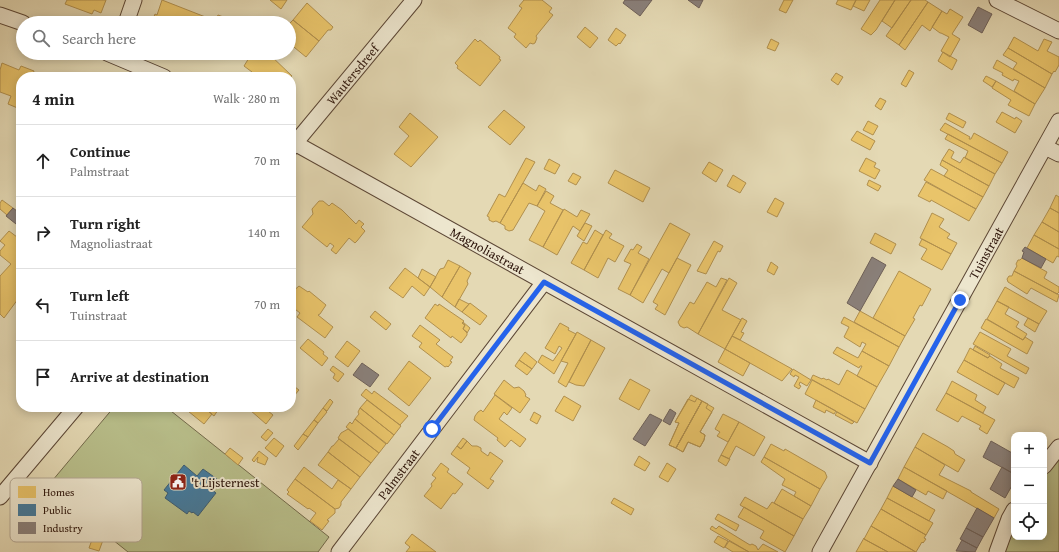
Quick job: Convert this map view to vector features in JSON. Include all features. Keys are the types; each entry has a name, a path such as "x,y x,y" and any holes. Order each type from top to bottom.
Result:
{"street":[{"path":"128,16 134,0"},
{"name":"Wautersdreef","path":"296,139 414,0"},
{"path":"997,0 1059,31"},
{"path":"0,15 16,21"},
{"path":"126,60 153,72"},
{"name":"Tuinstraat","path":"820,552 1059,122"},
{"name":"Magnoliastraat","path":"296,146 870,463"},
{"path":"1045,146 1059,154"},
{"name":"Palmstraat","path":"339,552 544,282"},
{"path":"16,478 72,412"},
{"path":"1047,462 1059,447"},
{"path":"0,497 10,485"},
{"path":"997,552 1011,515"}],"green space":[{"path":"110,412 172,412 329,537 318,552 128,552 116,542 142,542 142,478 55,478"},
{"path":"1059,459 1059,552 1005,552 1011,535 1011,540 1047,540 1047,473"}],"building: Homes":[{"path":"67,0 106,0 101,13 94,10 92,14 65,4"},
{"path":"162,0 203,16 154,16 155,14 157,15"},
{"path":"270,0 287,0 281,9"},
{"path":"524,0 542,0 552,8 549,12 553,15 536,36 537,38 535,43 530,43 526,48 514,37 516,34 508,28 522,8 519,6"},
{"path":"784,0 793,0 786,13 779,10"},
{"path":"838,0 856,0 851,10 836,4"},
{"path":"856,0 870,0 864,11 853,6"},
{"path":"880,0 895,0 876,30 871,35 861,29"},
{"path":"895,0 911,0 892,28 882,21"},
{"path":"911,0 925,0 928,2 899,45 886,36"},
{"path":"928,2 942,11 930,31 922,25 905,50 899,45"},
{"path":"307,3 333,27 331,30 328,30 319,41 296,22 296,16"},
{"path":"950,9 963,17 952,34 960,39 950,57 941,51 949,37 932,27 942,11 947,14"},
{"path":"296,22 319,41 306,57 296,49"},
{"path":"585,27 598,38 590,48 577,37"},
{"path":"616,28 626,35 620,44 619,43 616,46 608,40"},
{"path":"1014,37 1038,51 1044,39 1052,42 1047,51 1059,57 1059,65 1055,72 1054,71 1052,74 1008,48"},
{"path":"475,39 478,42 480,40 500,57 499,59 501,60 480,86 457,68 458,66 455,63"},
{"path":"771,39 779,43 775,51 767,48"},
{"path":"1008,48 1052,74 1045,88 1013,69 1017,63 1003,55"},
{"path":"943,52 957,60 952,70 938,61"},
{"path":"248,60 275,60 288,72 252,72 244,66"},
{"path":"997,60 1045,88 1035,104 1014,91 1019,81 1014,79 1013,81 1002,75 1003,73 993,68"},
{"path":"2,63 19,70 21,66 34,71 16,72 16,107 8,104 11,96 0,92 0,70"},
{"path":"909,70 914,73 906,87 901,84"},
{"path":"836,73 843,77 838,85 831,80"},
{"path":"986,76 996,81 992,87 983,81"},
{"path":"996,81 1035,104 1029,116 1008,105 1011,100 992,88"},
{"path":"880,98 886,101 881,110 875,106"},
{"path":"504,110 525,127 510,145 488,127"},
{"path":"1002,112 1022,121 1015,133 996,122"},
{"path":"410,113 438,137 411,167 394,154 409,136 399,127"},
{"path":"949,113 966,122 963,128 946,119"},
{"path":"868,121 878,126 873,135 863,130"},
{"path":"945,123 970,137 969,139 971,139 974,133 1008,152 1002,163 940,130"},
{"path":"857,131 875,141 870,150 851,140"},
{"path":"948,134 1002,163 995,174 965,158 968,151 945,139"},
{"path":"949,149 954,152 951,158 960,163 964,157 995,174 989,186 942,160"},
{"path":"526,158 535,162 500,223 489,220 489,217 487,216 499,194 505,197"},
{"path":"866,158 876,163 874,167 880,170 875,179 859,171"},
{"path":"549,159 560,165 555,174 544,169"},
{"path":"942,160 989,186 983,197 944,176 948,170 940,165"},
{"path":"709,162 723,170 716,182 702,173"},
{"path":"931,169 983,197 976,209 924,180"},
{"path":"615,170 650,188 643,202 608,183"},
{"path":"573,173 581,177 576,185 568,181"},
{"path":"733,175 746,183 740,193 727,186"},
{"path":"869,180 881,186 878,191 867,185"},
{"path":"926,182 976,209 969,221 931,200 930,202 918,196"},
{"path":"523,183 536,191 539,185 546,189 537,206 529,203 513,230 509,231 500,223"},
{"path":"546,191 554,196 550,203 563,210 543,247 529,240 545,211 537,206"},
{"path":"1056,195 1059,197 1059,213 1050,208"},
{"path":"775,198 784,203 777,217 767,212"},
{"path":"2,200 13,208 7,215 0,209 0,203"},
{"path":"319,201 323,201 329,206 332,203 342,210 356,224 359,220 364,224 361,227 365,231 357,241 355,243 349,238 336,254 331,250 334,246 330,243 327,247 302,227 313,214 312,209"},
{"path":"1050,208 1059,213 1059,232 1042,222"},
{"path":"564,209 577,217 581,210 590,214 580,231 573,226 557,255 543,247"},
{"path":"932,213 944,219 939,227 950,234 947,238 957,243 951,254 920,238"},
{"path":"1042,222 1059,232 1059,249 1034,235"},
{"path":"585,223 592,226 584,241 577,236"},
{"path":"670,223 690,234 669,273 662,269 643,303 630,295"},
{"path":"595,230 603,235 584,270 571,263 583,242 587,244"},
{"path":"606,230 612,234 609,238 624,246 615,262 608,258 598,278 584,270"},
{"path":"9,231 16,236 16,302 4,318 0,314 0,276 11,264 0,255 0,251 5,245 0,241"},
{"path":"875,233 896,244 891,254 870,243"},
{"path":"1034,235 1059,249 1059,257 1057,256 1053,263 1027,248"},
{"path":"922,239 951,254 942,270 921,259 927,249 919,245"},
{"path":"714,241 723,246 720,252 718,251 706,274 697,271"},
{"path":"637,244 642,247 638,253 649,259 630,295 618,289 631,264 624,261 631,249 633,250"},
{"path":"677,258 691,265 665,315 655,309 658,305 653,302"},
{"path":"1022,258 1047,272 1044,278 1059,287 1059,292 1057,294 1014,271 1018,260"},
{"path":"448,260 460,266 442,297 430,287 440,269 444,268"},
{"path":"771,262 778,267 774,275 767,271"},
{"path":"460,266 471,273 467,281 468,284 455,307 442,297"},
{"path":"405,268 430,287 424,296 412,286 403,298 389,288"},
{"path":"422,269 436,277 430,287 418,278"},
{"path":"899,271 931,289 922,306 920,305 913,318 915,319 905,336 873,318"},
{"path":"1014,271 1059,295 1057,302 1031,288 1027,294 1008,282 1007,279 1009,276 1012,276"},
{"path":"721,278 727,280 698,334 687,327 684,328 680,326 678,322 690,302 694,304 707,282 716,287"},
{"path":"729,278 737,283 722,310 741,320 725,349 698,334"},
{"path":"299,286 308,292 309,291 326,305 318,315 333,327 325,338 297,317 300,313 296,310 296,289"},
{"path":"1005,287 1047,311 1039,324 997,301"},
{"path":"459,299 469,304 462,312 455,307"},
{"path":"997,301 1009,307 1005,314 1019,322 1016,327 1027,334 1023,340 987,319"},
{"path":"470,303 487,316 480,325 462,312"},
{"path":"435,304 438,306 439,304 464,321 462,323 465,325 463,329 467,332 467,335 461,343 452,336 451,338 425,318"},
{"path":"375,311 391,324 386,330 370,317"},
{"path":"860,311 905,336 899,347 854,322"},
{"path":"844,317 899,347 889,366 862,351 866,344 862,342 860,347 844,337 849,327 841,323"},
{"path":"742,318 747,321 741,332 744,333 740,340 732,336"},
{"path":"1028,318 1039,324 1035,332 1024,325"},
{"path":"986,319 1023,340 1025,337 1033,342 1027,354 981,328"},
{"path":"463,322 470,328 467,333 463,329 465,325 462,323"},
{"path":"560,323 569,328 568,330 576,334 554,374 538,362 542,355 553,361 562,348 559,346 555,354 545,348"},
{"path":"420,325 440,340 436,344 453,357 450,361 452,362 448,367 445,367 419,347 422,343 412,336"},
{"path":"577,332 591,340 566,387 558,382 568,363 561,361"},
{"path":"980,332 1011,349 1007,356 1029,368 1026,374 973,344"},
{"path":"732,336 792,369 782,381 725,349"},
{"path":"308,339 324,352 323,354 328,358 322,366 300,348"},
{"path":"591,340 605,348 584,386 576,385 569,382"},
{"path":"347,341 360,351 348,367 335,357"},
{"path":"975,346 990,355 988,358 973,350"},
{"path":"837,347 858,358 862,351 889,366 877,387 857,376 862,366 859,368 833,353"},
{"path":"970,348 988,358 990,356 1002,364 1000,368 1019,378 1014,388 964,360"},
{"path":"725,349 750,363 743,376 718,362"},
{"path":"525,352 537,362 532,369 519,360"},
{"path":"519,360 532,369 527,375 515,366"},
{"path":"964,360 1005,383 998,395 957,372"},
{"path":"409,361 431,378 409,406 388,389"},
{"path":"333,366 344,374 338,382 333,378 335,374 330,370"},
{"path":"793,369 811,380 807,386 800,382 799,385 801,386 799,389 794,386 799,377 795,375 794,377 790,374"},
{"path":"847,370 877,387 865,409 811,379 813,375 822,379 828,379 839,385"},
{"path":"630,379 650,390 639,410 619,399"},
{"path":"504,380 514,388 519,387 524,391 525,396 530,399 520,413 494,394"},
{"path":"812,380 865,409 857,423 805,394"},
{"path":"952,381 977,395 975,400 986,407 983,413 946,393"},
{"path":"366,389 372,394 374,391 408,416 400,425 361,395"},
{"path":"946,393 995,420 987,434 979,429 981,426 962,416 958,422 936,410"},
{"path":"495,395 512,408 507,415 504,412 499,419 526,439 520,447 511,440 505,447 497,440 498,438 474,420 478,412 481,410 483,412"},
{"path":"691,395 702,401 676,448 669,445 679,423 675,422"},
{"path":"564,396 581,406 573,421 555,411"},
{"path":"697,398 702,401 676,448 669,445 679,423 675,422 688,399 695,402"},
{"path":"330,399 333,402 327,411 323,408"},
{"path":"367,400 401,426 394,435 360,408"},
{"path":"816,400 836,411 834,414 826,410 825,413 813,407"},
{"path":"702,401 714,408 700,432 705,435 704,440 700,447 688,442 683,452 676,448"},
{"path":"702,401 708,404 706,408 712,412 700,432 705,435 704,440 700,447 688,442 683,452 676,448"},
{"path":"323,408 327,412 318,423 314,420"},
{"path":"360,408 394,435 387,444 355,419 359,414 358,412"},
{"path":"189,412 209,412 212,414 204,424"},
{"path":"209,412 217,412 214,416"},
{"path":"252,412 269,412 273,415 266,424"},
{"path":"534,412 541,416 537,424 530,420"},
{"path":"837,412 854,422 852,424 835,415"},
{"path":"723,414 739,422 728,442 717,436 720,432 715,429"},
{"path":"355,419 386,444 379,453 346,427 350,422 352,424"},
{"path":"314,420 318,423 308,437 303,434"},
{"path":"739,422 765,437 754,456 736,446 729,459 721,455"},
{"path":"268,429 273,433 266,441 261,437"},
{"path":"348,429 379,453 371,463 338,438 341,433"},
{"path":"923,433 948,447 954,451 955,454 965,460 958,472 915,447"},
{"path":"303,434 308,437 298,450 294,446"},
{"path":"274,438 284,446 276,457 265,448"},
{"path":"463,438 467,441 461,449 457,446"},
{"path":"339,439 371,463 360,477 328,452"},
{"path":"467,441 472,446 481,448 481,451 488,456 490,452 503,461 490,479 494,481 488,489 467,473 470,468 451,454 457,446 461,449"},
{"path":"771,444 784,451 785,449 825,472 827,477 820,489 764,457"},
{"path":"915,447 945,465 939,475 971,491 999,509 994,518 904,467"},
{"path":"230,448 243,458 238,465 225,454"},
{"path":"259,451 268,458 265,465 257,462 258,457 254,462 252,460"},
{"path":"328,452 360,477 351,489 318,465"},
{"path":"721,455 730,459 726,466 718,461"},
{"path":"639,456 650,463 645,471 634,465"},
{"path":"764,457 820,489 811,506 794,496 796,492 782,485 785,479 761,462"},
{"path":"441,463 449,469 447,472 463,484 455,494 453,493 441,509 424,496 432,486 431,484 436,478 432,475"},
{"path":"667,463 676,469 668,482 659,477"},
{"path":"304,467 332,489 338,480 351,489 341,502 339,508 335,509 295,479"},
{"path":"904,467 947,491 943,499 928,491 926,495 898,479"},
{"path":"295,479 335,509 335,513 327,520 329,521 322,530 310,521 316,513 287,494 289,492 287,490"},
{"path":"893,486 935,510 929,521 887,498"},
{"path":"782,489 811,506 803,519 774,503"},
{"path":"745,497 767,509 772,502 803,519 794,536 740,505"},
{"path":"614,498 634,509 631,515 611,503"},
{"path":"887,498 933,523 926,535 881,509"},
{"path":"744,507 794,536 785,552 760,538 764,531 738,517"},
{"path":"881,509 926,535 924,538 926,539 923,543 922,542 916,552 871,526"},
{"path":"718,514 739,525 736,531 715,519"},
{"path":"712,526 716,529 719,526 750,545 752,544 756,546 758,550 763,544 778,552 749,552 710,529"},
{"path":"871,526 915,552 888,552 864,539"},
{"path":"412,534 436,552 406,552 410,547 405,543"},
{"path":"718,536 728,541 724,548 714,542"},
{"path":"864,539 888,552 856,552"},
{"path":"729,541 749,552 733,552 725,547"},
{"path":"91,542 102,542 99,551 89,548"}],"building: Public":[{"path":"184,465 197,476 203,469 217,479 211,489 216,493 198,516 189,511 187,514 165,498 168,493 164,490"}],"building: Industry":[{"path":"625,0 652,0 640,16 623,3"},
{"path":"688,0 703,0 699,8"},
{"path":"978,7 992,14 982,33 968,25"},
{"path":"13,208 16,210 16,224 6,216"},
{"path":"1025,247 1046,259 1041,268 1022,258 1024,252 1022,251"},
{"path":"872,257 886,265 860,311 847,303"},
{"path":"362,363 379,375 370,387 353,375"},
{"path":"670,409 676,413 670,425 663,421"},
{"path":"650,414 662,420 645,446 633,439"},
{"path":"991,441 1011,452 1011,472 983,457"},
{"path":"1002,467 1011,472 1011,487 1005,498 990,489"},
{"path":"898,479 916,490 912,497 893,486"},
{"path":"977,508 994,518 983,537 966,528"},
{"path":"966,528 983,537 977,548 960,539"},
{"path":"962,540 977,548 975,552 956,551"}],"place":[{"name":"'t Lijsternest","path":"178,482"}],"route":[{"path":"432,429 544,282 870,463 960,300"}]}
